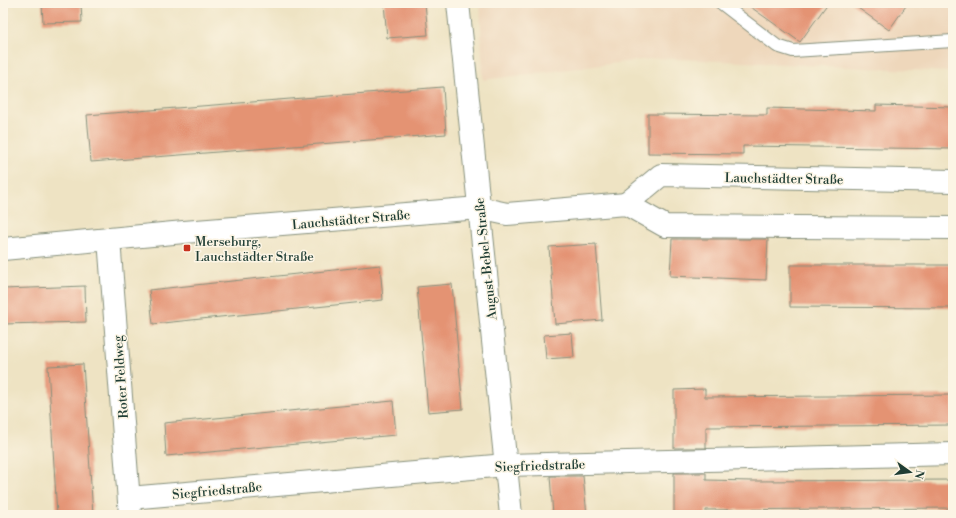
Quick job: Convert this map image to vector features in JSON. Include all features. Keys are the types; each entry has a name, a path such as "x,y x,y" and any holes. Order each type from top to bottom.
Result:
{"street":[{"name":"August-Bebel-Straße","path":"458,3 511,515"},
{"name":"Lauchstädter Straße","path":"3,249 479,208 507,214 626,204 661,175 953,181"},
{"path":"626,204 665,226 953,228"},
{"name":"Roter Feldweg","path":"109,239 129,506"},
{"name":"Siegfriedstraße","path":"129,506 506,465 953,454"}],"lane":[{"path":"721,3 777,46 793,51 953,41"}],"shaded area":[{"path":"480,3 953,3 953,72 657,58 483,80"}],"building":[{"path":"42,3 81,3 82,22 43,23"},
{"path":"384,3 425,3 428,35 387,38"},
{"path":"745,3 828,3 800,42"},
{"path":"851,3 908,3 889,30"},
{"path":"443,87 446,134 91,162 87,115"},
{"path":"876,105 953,107 953,149 743,146 743,154 648,153 648,114 767,115 767,108 876,111"},
{"path":"672,239 768,239 766,280 670,276"},
{"path":"596,244 602,320 555,324 549,247"},
{"path":"380,265 383,300 153,324 149,290"},
{"path":"790,265 953,265 953,308 790,307"},
{"path":"452,284 463,409 428,412 417,287"},
{"path":"85,286 86,322 3,324 3,289"},
{"path":"572,333 574,357 546,359 544,335"},
{"path":"83,364 93,515 57,515 48,366"},
{"path":"705,389 705,397 953,395 953,425 706,427 706,448 674,448 674,390"},
{"path":"393,401 396,435 166,456 164,423"},
{"path":"674,473 706,473 706,480 953,480 953,508 706,510 706,515 674,515"},
{"path":"550,476 583,476 587,515 553,515"}],"place":[{"name":"Merseburg, Lauchstädter Straße","path":"187,248"}]}
